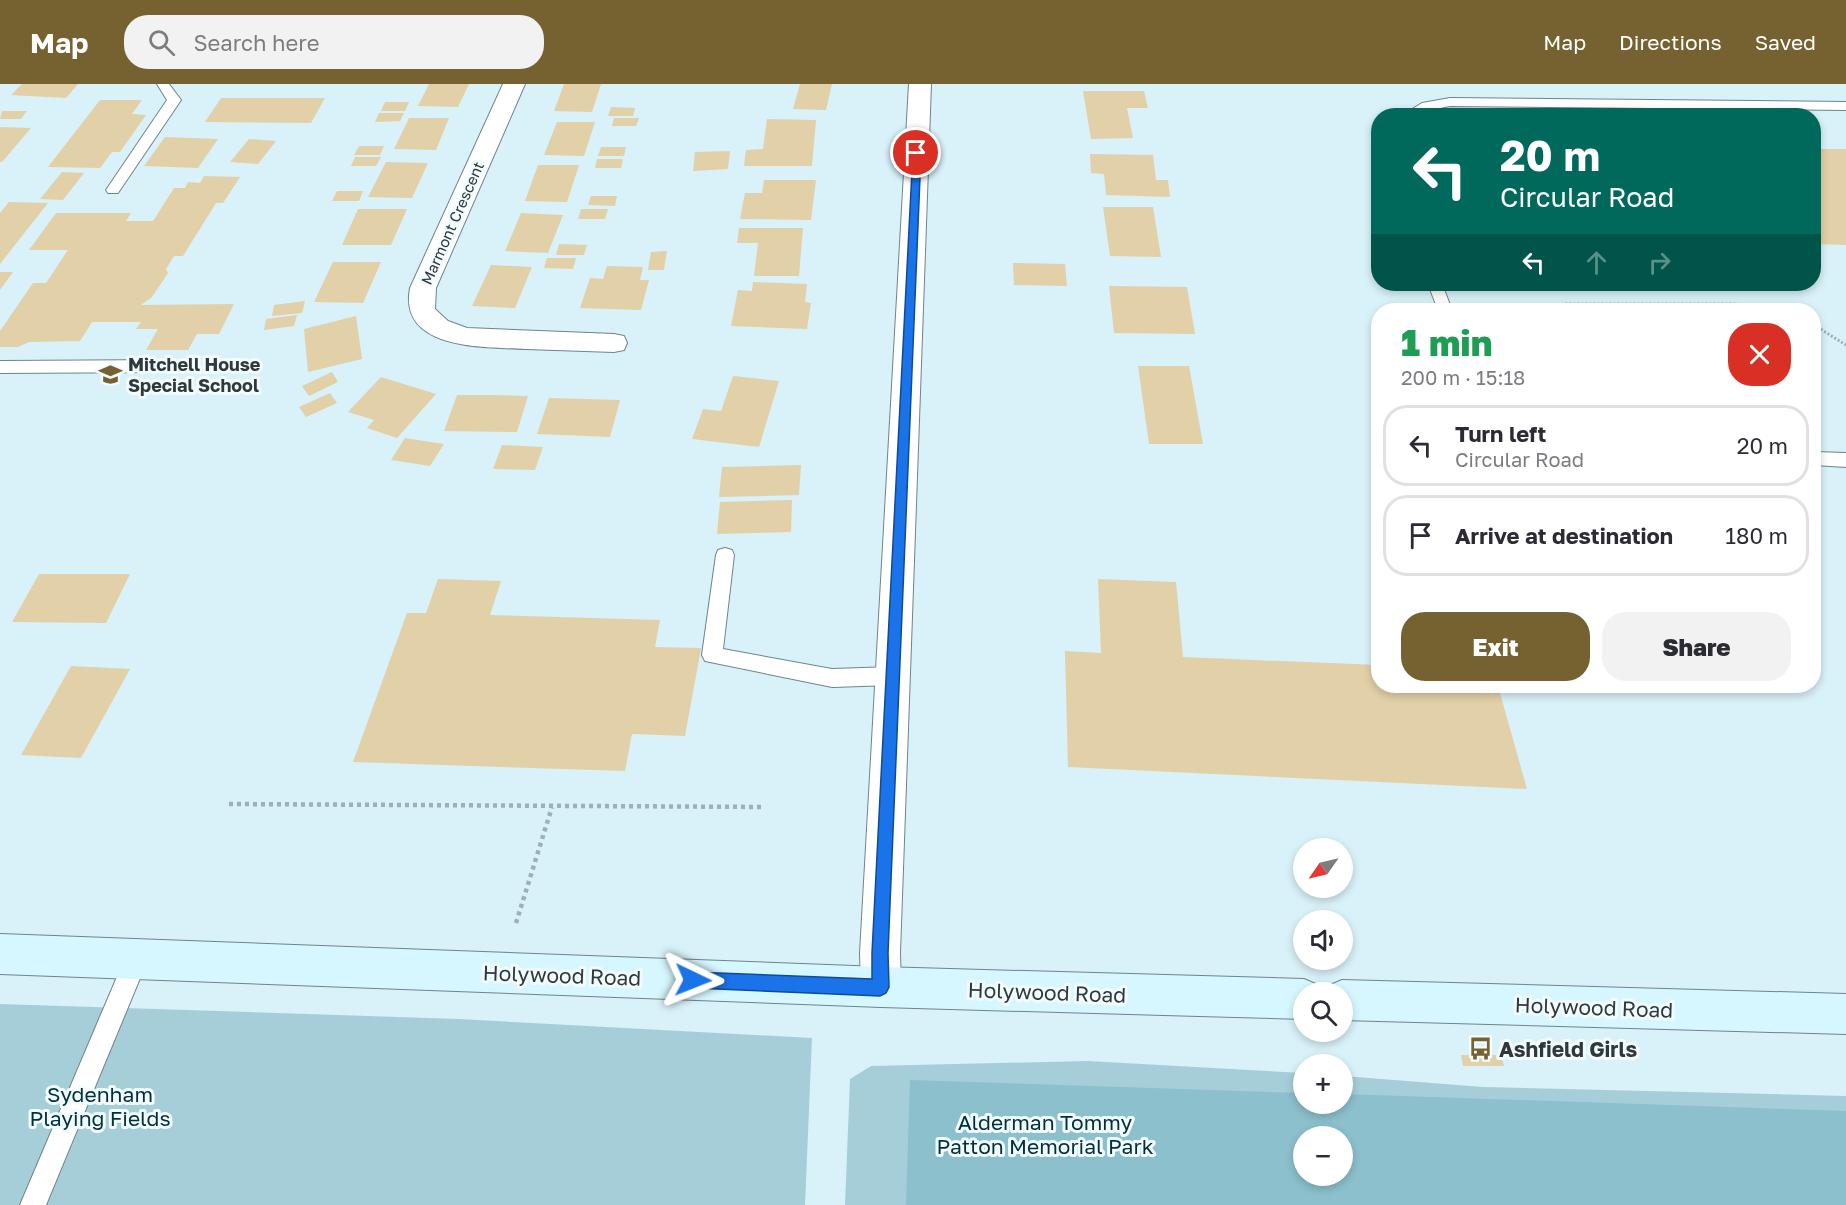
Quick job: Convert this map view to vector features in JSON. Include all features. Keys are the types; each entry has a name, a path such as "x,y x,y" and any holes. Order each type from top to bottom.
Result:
{"main road":[{"name":"Holywood Road","path":"0,954 880,987 1293,999"},
{"name":"Holywood Road","path":"1353,1000 1846,1014"}],"street":[{"name":"Marmont Crescent","path":"514,84 423,288 420,299 421,309 425,318 436,326 449,333 466,337 614,343"},
{"path":"880,987 901,458 920,84"}],"lane":[{"path":"114,190 174,100 163,84"},
{"path":"1423,108 1450,102 1846,106"},
{"path":"0,367 171,366"},
{"path":"1821,459 1846,460"},
{"path":"725,555 712,655 832,678 893,676"},
{"path":"33,1205 136,959"}],"path":[{"path":"1821,329 1846,345"},
{"path":"229,804 765,807"},
{"path":"516,923 552,806"}],"green space":[{"name":"Sydenham Playing Fields","path":"0,1004 459,1019 812,1038 805,1205 0,1205"},
{"name":"Alderman Tommy Patton Memorial Park","path":"1088,1061 1293,1072 1293,1114 1353,1114 1353,1077 1483,1087 1846,1096 1846,1205 845,1205 850,1079 871,1066"},
{"name":"Alderman Tommy Patton Memorial Park","path":"910,1080 1293,1093 1293,1114 1353,1114 1353,1094 1846,1111 1846,1205 906,1205"}],"building":[{"path":"22,84 78,84 66,98 11,95"},
{"path":"429,84 469,84 458,107 418,106"},
{"path":"564,84 601,84 592,112 554,111"},
{"path":"800,84 832,84 826,110 793,109"},
{"path":"1083,91 1144,91 1148,108 1127,108 1133,138 1091,139"},
{"path":"221,98 325,98 311,123 205,122"},
{"path":"100,100 142,100 132,114 146,115 120,152 112,152 100,168 48,167"},
{"path":"385,102 409,102 405,111 381,111"},
{"path":"611,107 635,108 633,116 608,116"},
{"path":"2,111 27,111 21,119 0,119"},
{"path":"379,113 404,113 400,121 375,122"},
{"path":"409,118 449,118 436,150 394,149"},
{"path":"614,118 639,118 636,126 612,126"},
{"path":"767,119 816,120 812,166 744,166 746,150 763,149"},
{"path":"557,122 595,122 584,156 544,155"},
{"path":"0,127 31,128 2,162 0,162"},
{"path":"165,137 218,139 198,168 144,166"},
{"path":"249,139 276,141 258,164 230,162"},
{"path":"359,146 384,146 380,155 354,155"},
{"path":"601,147 626,147 624,156 598,156"},
{"path":"1821,149 1846,149 1846,245 1821,244"},
{"path":"730,151 728,169 693,171 695,152"},
{"path":"1090,154 1153,155 1156,180 1168,180 1170,197 1106,195 1104,174 1091,173"},
{"path":"355,157 381,157 376,166 351,166"},
{"path":"597,159 623,159 621,168 595,168"},
{"path":"386,162 428,163 412,198 368,197"},
{"path":"538,165 579,165 567,202 525,201"},
{"path":"62,172 84,173 63,200 40,199"},
{"path":"204,176 240,177 223,203 216,203 183,256 174,256 166,269 168,273 152,297 141,305 234,304 219,334 197,334 188,350 146,350 158,329 136,329 141,322 92,322 80,341 29,342 18,347 0,347 0,331 33,283 46,283 68,250 29,250 56,213 131,213 126,221 153,221 174,188 185,188 188,182 200,183"},
{"path":"764,180 816,180 811,220 740,219 745,193 762,193"},
{"path":"337,191 363,191 359,201 332,201"},
{"path":"591,196 617,196 615,206 588,205"},
{"path":"9,202 48,203 0,264 0,213"},
{"path":"1103,207 1153,207 1161,257 1110,256"},
{"path":"358,209 407,209 391,245 342,245"},
{"path":"581,209 608,209 605,219 578,219"},
{"path":"521,213 563,215 548,253 505,251"},
{"path":"739,228 803,228 799,276 754,276 758,243 737,243"},
{"path":"559,244 587,245 584,255 556,255"},
{"path":"667,251 664,270 648,270 651,252"},
{"path":"547,258 576,258 573,269 544,268"},
{"path":"333,262 381,262 363,303 314,302"},
{"path":"1013,263 1065,264 1067,286 1014,285"},
{"path":"491,265 532,267 515,308 472,306"},
{"path":"607,266 643,267 640,280 649,280 641,310 580,308 590,278 603,279"},
{"path":"0,272 13,272 0,290"},
{"path":"753,282 807,284 805,302 811,303 807,329 731,326 738,290 752,291"},
{"path":"1109,286 1187,287 1195,334 1114,333"},
{"path":"305,301 302,313 272,316 274,305"},
{"path":"297,315 294,326 264,330 266,319"},
{"path":"356,316 362,359 308,372 304,329"},
{"path":"1138,366 1189,366 1203,444 1149,444"},
{"path":"332,372 338,382 309,396 302,386"},
{"path":"733,376 779,381 759,447 692,439 703,409 721,411"},
{"path":"381,377 436,394 397,438 367,428 374,420 348,412"},
{"path":"330,393 337,403 306,417 299,407"},
{"path":"457,395 528,396 517,432 444,431"},
{"path":"549,398 620,400 610,437 537,434"},
{"path":"405,438 444,444 430,466 391,460"},
{"path":"502,445 543,447 535,470 493,469"},
{"path":"801,465 799,495 719,497 722,467"},
{"path":"792,500 791,532 717,534 720,502"},
{"path":"39,574 130,574 106,623 12,622"},
{"path":"438,579 501,581 490,615 660,620 655,647 701,648 685,736 632,734 625,771 353,762 407,613 426,613"},
{"path":"1098,579 1176,582 1183,657 1371,665 1371,693 1500,693 1527,789 1068,767 1065,651 1101,653"},
{"path":"71,666 130,669 81,758 21,755"},
{"path":"1461,1055 1501,1055 1504,1066 1463,1066"}],"place":[{"name":"Mitchell House Special School","path":"110,374"},
{"name":"Ashfield Girls","path":"1481,1049"}],"route":[{"path":"693,980 880,987 901,458 916,153"}]}
